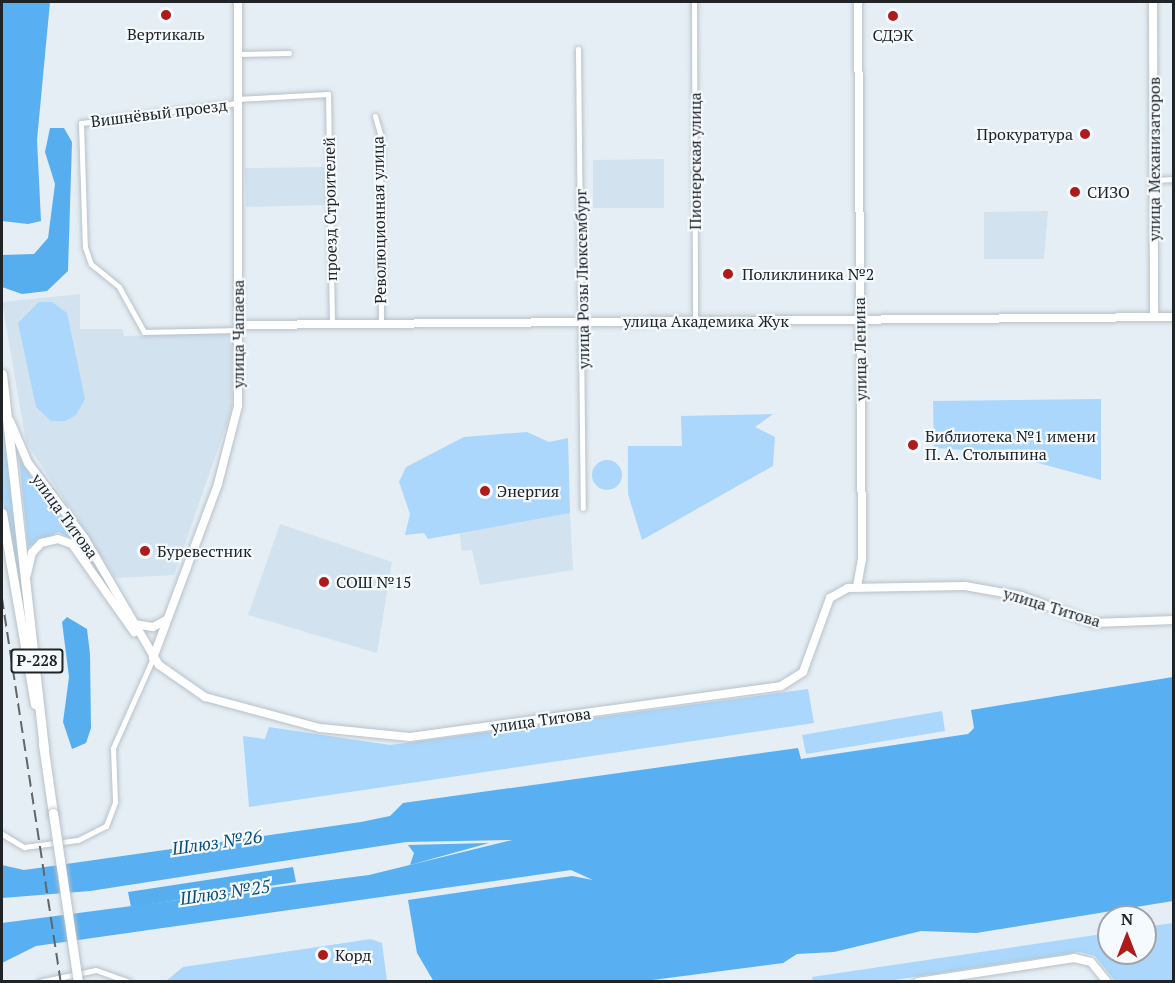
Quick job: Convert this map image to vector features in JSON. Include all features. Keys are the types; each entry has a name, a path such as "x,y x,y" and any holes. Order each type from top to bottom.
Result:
{"highway":[{"name":"Р-228","path":"2,374 27,573 44,749"},
{"name":"Р-228","path":"2,513 44,749 78,981"}],"main road":[{"name":"улица Чапаева","path":"153,658 235,429 239,328 238,2"},
{"name":"улица Ленина","path":"857,587 862,559 858,2"},
{"name":"улица Механизаторов","path":"1153,2 1154,317"},
{"name":"улица Академика Жук","path":"239,328 332,324 1173,317"},
{"name":"улица Титова","path":"7,407 28,463 78,527 134,624 140,641 153,658 183,684 226,705 320,728 410,737 781,686 802,672 830,598 857,587 965,586 1039,601 1094,623 1173,620"},
{"path":"27,573 32,553 41,543 58,539 72,544 140,641"},
{"path":"134,624 153,627 169,617"},
{"path":"918,981 1074,958 1091,962 1107,981"}],"street":[{"name":"Пионерская улица","path":"694,2 695,321"},
{"name":"улица Розы Люксембург","path":"578,49 583,322 583,508"},
{"path":"237,54 289,53"},
{"name":"Вишнёвый проезд","path":"239,328 144,332 119,287 87,256 81,123 237,101 328,94"},
{"name":"проезд Строителей","path":"328,94 332,324"},
{"name":"Революционная улица","path":"375,116 380,134 381,324"},
{"path":"1154,180 1173,179"},
{"path":"2,834 24,847 78,840 106,825 115,802 113,748 153,658"},
{"path":"39,981 96,970 129,981"}],"shaded area":[{"path":"3,2 50,2 37,140 41,221 28,224 2,221"},
{"path":"50,128 64,128 72,142 68,271 47,291 22,294 2,287 2,255 34,254 48,238 55,184 45,152"},
{"path":"664,159 664,208 593,208 593,160"},
{"path":"324,167 325,205 246,207 245,168"},
{"path":"1048,211 1044,259 984,259 984,212"},
{"path":"80,294 80,329 123,329 124,336 233,333 232,409 174,575 115,578 26,442 2,302"},
{"path":"39,302 52,302 67,313 85,399 76,415 65,421 51,421 36,407 18,323"},
{"path":"1101,399 1101,480 998,452 934,448 933,401"},
{"path":"2,414 8,454 32,666 2,496"},
{"path":"773,414 755,427 775,437 773,466 642,540 628,494 628,446 682,446 681,416"},
{"name":"Энергия","path":"527,432 549,442 568,438 570,513 428,539 424,533 405,535 410,514 399,482 406,467 464,437"},
{"path":"19,458 87,548 59,532 28,547"},
{"path":"607,460 618,464 622,475 618,486 607,490 596,486 592,475 596,464"},
{"path":"570,513 573,570 480,585 472,550 462,551 459,529"},
{"name":"СОШ №15","path":"280,524 392,562 377,653 248,615"},
{"path":"67,617 87,629 90,654 91,728 86,743 72,749 63,722 69,677 62,622"},
{"path":"1173,677 1173,901 1148,905 1097,905 1097,913 976,933 921,931 834,952 797,954 783,963 645,981 434,982 417,953 408,900 572,876 593,880 571,870 36,946 2,963 2,923 369,875 512,840 406,842 90,891 2,898 2,865 24,870 361,822 390,816 403,803 798,748 801,759 968,734 974,728 971,710"},
{"path":"808,689 814,723 249,807 243,736 265,739 269,727 390,745"},
{"path":"942,711 945,731 806,754 802,735"},
{"path":"489,843 410,865 414,853 408,845"},
{"path":"293,867 296,882 131,907 128,892"},
{"path":"1173,923 1173,981 1115,981 1102,965 1157,965 1157,925"},
{"path":"1097,935 1097,958 1080,952 888,981 813,981 812,977"},
{"name":"Корд","path":"371,939 382,943 387,981 166,981 183,967"}],"railway":[{"path":"2,597 61,982"}],"place":[{"name":"Вертикаль","path":"166,15"},
{"name":"СДЭК","path":"893,16"},
{"name":"Прокуратура","path":"1085,134"},
{"name":"СИЗО","path":"1075,192"},
{"name":"Поликлиника №2","path":"728,274"},
{"name":"Библиотека №1 имени П. А. Столыпина","path":"913,445"},
{"name":"Энергия","path":"485,491"},
{"name":"Буревестник","path":"145,551"},
{"name":"СОШ №15","path":"324,582"},
{"name":"Корд","path":"323,955"}],"water label":[{"name":"Шлюз №26","path":"217,842"},
{"name":"Шлюз №25","path":"225,892"}]}
